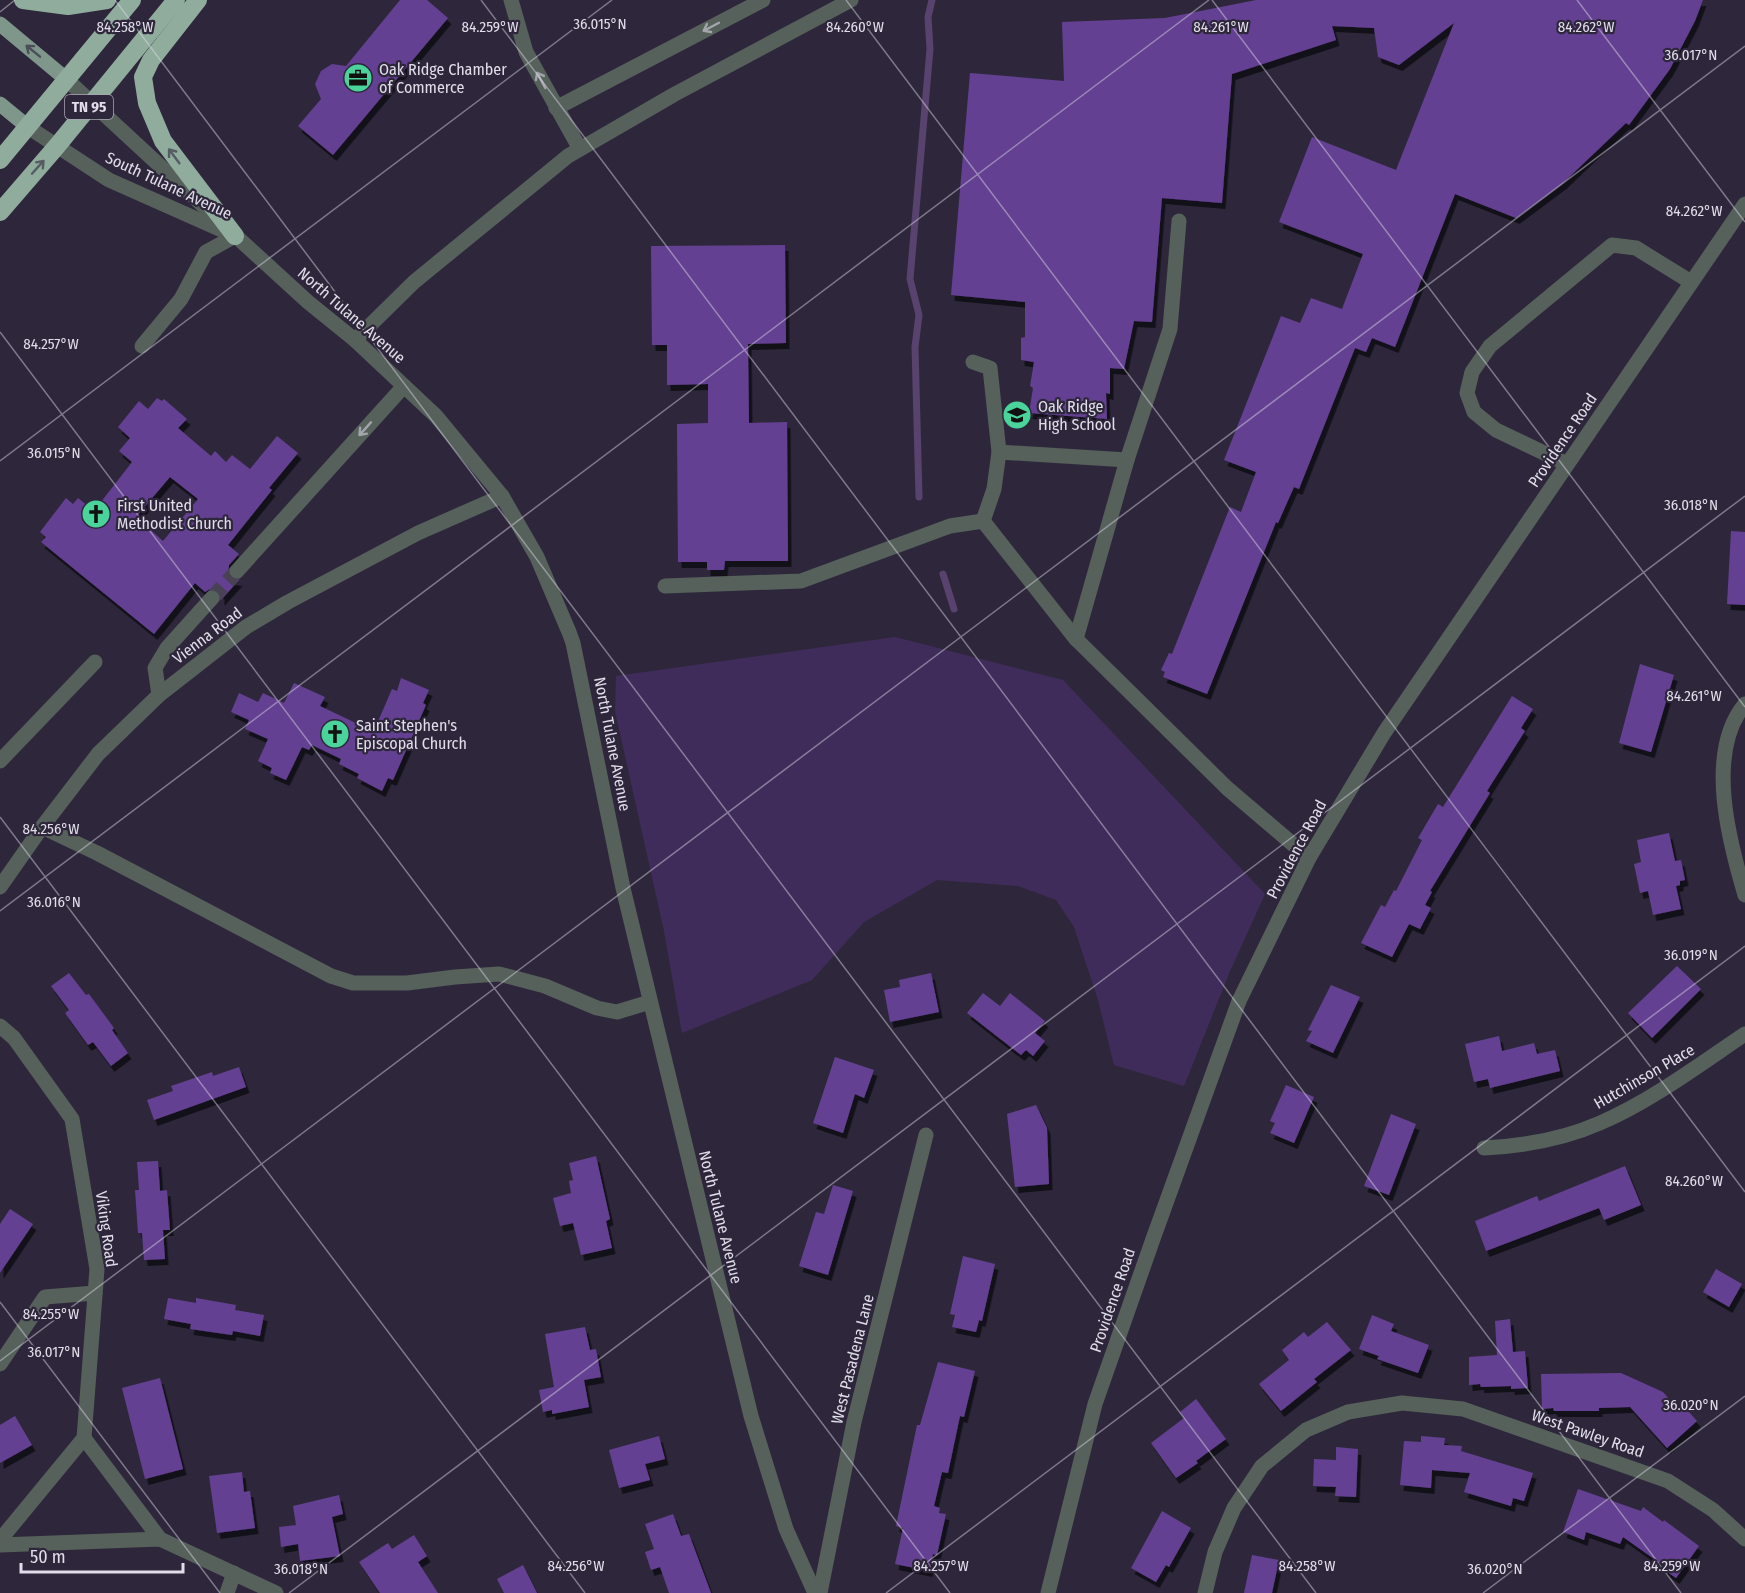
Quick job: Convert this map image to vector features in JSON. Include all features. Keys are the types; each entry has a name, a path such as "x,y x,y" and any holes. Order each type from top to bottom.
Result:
{"highway":[{"path":"22,0 68,6 107,0"},
{"name":"TN 95","path":"0,160 132,0"},
{"name":"TN 95","path":"0,212 176,0"},
{"path":"198,0 151,60 143,77 147,103 163,141 235,236"}],"main road":[{"path":"0,24 66,79"},
{"name":"South Tulane Avenue","path":"0,104 28,126"}],"street":[{"path":"511,0 526,52 580,149"},
{"path":"556,108 763,0"},
{"path":"355,340 414,282 568,156 675,94 851,0"},
{"name":"North Tulane Avenue","path":"66,79 235,236 308,302 355,340 436,416 502,496 537,557 573,642 623,888 751,1416 786,1529 815,1593"},
{"name":"South Tulane Avenue","path":"28,126 109,180 235,236"},
{"name":"Providence Road","path":"1048,1593 1095,1404 1149,1250 1239,1001 1309,858 1384,733 1745,204"},
{"path":"1077,639 1127,460 1170,329 1179,220"},
{"path":"142,346 181,299 206,252 235,236"},
{"path":"1567,464 1497,430 1474,412 1467,393 1472,372 1490,346 1612,245 1636,248 1691,282"},
{"path":"973,362 990,368 999,452 994,489 983,521"},
{"path":"237,571 404,386"},
{"path":"999,452 1127,460"},
{"name":"Vienna Road","path":"0,887 98,754 159,694 246,627 330,578 418,533 502,496"},
{"path":"664,585 801,580 950,526 983,521"},
{"path":"983,521 1077,639 1227,788 1309,858"},
{"path":"159,694 155,668 167,648 212,598"},
{"path":"0,761 94,662"},
{"path":"1745,704 1727,736 1723,788 1745,895"},
{"path":"42,827 97,853 331,976 353,983 407,983 499,974 545,986 597,1008 617,1012 650,1002"},
{"name":"Viking Road","path":"0,1026 14,1038 72,1119 97,1269 84,1438"},
{"name":"Hutchinson Place","path":"1484,1148 1513,1147 1550,1139 1600,1123 1669,1086 1745,1034"},
{"name":"West Pasadena Lane","path":"820,1593 854,1422 926,1135"},
{"path":"0,1364 45,1297 95,1293"},
{"name":"West Pawley Road","path":"1205,1593 1215,1552 1234,1508 1262,1466 1306,1430 1348,1412 1402,1403 1462,1409 1668,1481 1713,1510 1745,1539"},
{"path":"0,1540 84,1438 160,1539"},
{"path":"0,1545 160,1539 276,1593"},
{"path":"227,1593 234,1573"}],"shaded area":[{"path":"895,637 1063,680 1265,894 1230,971 1184,1086 1114,1065 1098,1000 1074,927 1056,900 1018,886 937,880 864,922 812,980 682,1033 664,931 615,711 616,676"}],"building":[{"name":"Oak Ridge Chamber of Commerce","path":"400,0 427,0 448,18 333,155 298,126 321,99 315,84 321,71 332,64 346,66"},
{"path":"1256,0 1703,0 1695,21 1670,69 1629,125 1626,123 1563,183 1516,218 1455,194 1395,347 1372,338 1366,352 1355,348 1299,489 1294,487 1278,523 1276,522 1207,694 1163,677 1165,672 1161,670 1169,653 1172,654 1230,507 1241,512 1256,472 1224,460 1281,316 1300,323 1311,298 1342,309 1363,254 1279,222 1312,137 1396,170 1454,23 1399,65 1378,57 1374,28 1332,26 1336,40 1232,74 1222,203 1162,198 1152,322 1134,321 1124,369 1110,368 1110,394 1106,393 1107,419 1029,413 1034,362 1021,360 1021,338 1025,337 1025,302 951,295 970,73 1064,81 1062,22 1165,18"},
{"path":"785,245 786,343 748,344 749,423 787,422 788,561 725,561 724,570 707,570 707,562 678,562 677,424 708,423 708,384 667,385 667,345 652,345 651,246"},
{"name":"First United Methodist Church","path":"157,398 162,401 164,399 187,419 178,428 211,456 215,451 226,462 232,455 250,469 277,436 298,453 269,488 272,490 228,545 239,554 229,565 228,575 231,579 239,580 221,600 218,590 210,589 205,592 195,583 154,634 41,542 46,537 40,532 66,498 73,504 78,498 94,511 132,462 119,451 130,438 118,427 139,401 148,409","holes":["170,477 198,499 163,541 136,517"]},
{"path":"1731,531 1745,532 1745,605 1727,604"},
{"path":"1640,664 1674,675 1651,752 1619,743"},
{"name":"Saint Stephen's Episcopal Church","path":"401,678 429,690 423,703 426,705 393,780 388,778 382,791 357,778 359,774 339,764 341,759 312,745 309,750 302,747 286,780 270,773 272,768 258,761 268,739 245,729 249,720 231,712 239,693 258,702 263,693 284,703 294,683 325,697 320,706 360,725 362,720 376,726 392,689 397,691"},
{"path":"1512,696 1533,709 1521,728 1525,731 1487,791 1490,793 1430,891 1432,892 1425,905 1431,908 1420,929 1409,924 1392,957 1361,943 1381,905 1385,907 1394,890 1396,891 1422,840 1418,838 1438,804 1443,807"},
{"path":"1669,833 1675,861 1681,860 1685,880 1680,881 1680,885 1676,886 1681,909 1653,915 1648,891 1640,893 1634,864 1641,862 1637,840"},
{"path":"1677,966 1701,989 1652,1038 1628,1013"},
{"path":"69,973 86,995 89,994 114,1028 112,1030 128,1053 111,1066 93,1042 88,1045 65,1013 69,1010 51,986"},
{"path":"931,973 939,1012 890,1022 884,990 900,987 899,980"},
{"path":"1331,985 1360,997 1333,1053 1306,1041 1312,1031 1308,1030"},
{"path":"983,993 1000,1006 1010,993 1045,1021 1035,1033 1045,1041 1033,1056 1026,1050 1021,1055 967,1013"},
{"path":"1499,1036 1502,1051 1534,1043 1537,1054 1555,1050 1560,1071 1490,1088 1488,1079 1474,1082 1465,1044"},
{"path":"835,1057 874,1070 864,1098 855,1094 843,1133 813,1123"},
{"path":"239,1067 246,1087 154,1120 147,1100 173,1091 171,1086 212,1072 213,1076"},
{"path":"1286,1085 1314,1097 1294,1143 1270,1133 1275,1123 1270,1121"},
{"path":"1036,1105 1047,1128 1049,1184 1015,1187 1007,1114"},
{"path":"1391,1114 1416,1124 1389,1195 1364,1186"},
{"path":"596,1156 610,1219 606,1221 612,1248 581,1255 573,1223 560,1226 553,1198 571,1193 569,1181 573,1180 569,1163"},
{"path":"158,1161 160,1191 167,1190 170,1230 163,1230 165,1259 144,1260 142,1233 138,1233 135,1190 139,1190 137,1162"},
{"path":"1625,1166 1641,1205 1604,1220 1599,1208 1486,1251 1475,1221 1537,1196 1539,1201"},
{"path":"833,1185 853,1191 828,1275 799,1266 816,1212 824,1214"},
{"path":"10,1209 33,1224 0,1273 0,1224"},
{"path":"963,1256 995,1264 982,1321 979,1320 976,1332 952,1327 955,1315 950,1314"},
{"path":"1716,1269 1742,1284 1729,1307 1703,1292"},
{"path":"168,1298 196,1303 196,1298 236,1305 235,1310 264,1315 260,1336 233,1331 232,1335 190,1329 191,1324 164,1319"},
{"path":"1372,1315 1394,1324 1391,1331 1429,1345 1418,1373 1377,1359 1379,1356 1359,1349"},
{"path":"1510,1319 1513,1352 1525,1351 1528,1388 1511,1389 1511,1386 1469,1385 1469,1357 1497,1355 1495,1321"},
{"path":"1327,1322 1351,1350 1314,1379 1317,1382 1281,1411 1259,1384 1289,1360 1282,1350 1304,1332 1308,1337"},
{"path":"585,1327 590,1350 596,1349 601,1377 584,1380 589,1407 552,1414 552,1410 543,1412 539,1390 554,1387 545,1334"},
{"path":"938,1362 975,1371 964,1417 960,1416 948,1473 942,1472 934,1506 940,1508 939,1513 946,1514 937,1555 933,1554 929,1571 895,1564 903,1528 896,1526 917,1425 920,1425"},
{"path":"1621,1373 1663,1392 1677,1408 1682,1404 1697,1421 1667,1448 1630,1407 1599,1408 1599,1411 1542,1409 1541,1374"},
{"path":"160,1378 183,1469 145,1479 122,1388"},
{"path":"1196,1399 1226,1439 1176,1478 1151,1443 1184,1418 1180,1412"},
{"path":"15,1416 32,1445 0,1463 0,1425"},
{"path":"659,1436 665,1459 645,1464 650,1480 619,1488 609,1450"},
{"path":"1421,1436 1445,1438 1444,1445 1462,1446 1461,1451 1533,1473 1524,1501 1513,1498 1511,1506 1464,1492 1470,1473 1432,1470 1431,1488 1400,1485 1404,1441 1421,1442"},
{"path":"1336,1447 1358,1449 1356,1497 1335,1496 1336,1487 1313,1486 1314,1459 1336,1460"},
{"path":"242,1472 244,1492 250,1491 255,1528 217,1533 209,1476"},
{"path":"1578,1489 1641,1511 1643,1507 1699,1546 1676,1578 1663,1569 1664,1566 1623,1537 1620,1544 1586,1532 1584,1540 1563,1532"},
{"path":"339,1495 343,1514 332,1517 340,1556 300,1561 298,1544 281,1547 279,1527 296,1525 293,1506"},
{"path":"1162,1511 1191,1528 1169,1567 1166,1565 1156,1582 1131,1568"},
{"path":"673,1514 681,1536 689,1534 711,1593 669,1593 660,1567 651,1570 645,1552 654,1549 645,1524"},
{"path":"414,1535 427,1556 418,1562 438,1593 380,1593 359,1562 388,1543 392,1549"},
{"path":"1252,1555 1279,1560 1272,1593 1244,1593"},
{"path":"523,1565 537,1593 504,1593 497,1579"}],"waterway":[{"path":"919,497 915,347 919,315 910,279 930,49 928,17 932,0"},
{"path":"943,574 954,609"}],"tunnel":[{"path":"212,598 237,571"}],"place":[{"name":"Oak Ridge Chamber of Commerce","path":"358,78"},
{"name":"Oak Ridge High School","path":"1017,415"},
{"name":"First United Methodist Church","path":"96,514"},
{"name":"Saint Stephen's Episcopal Church","path":"335,734"}]}
